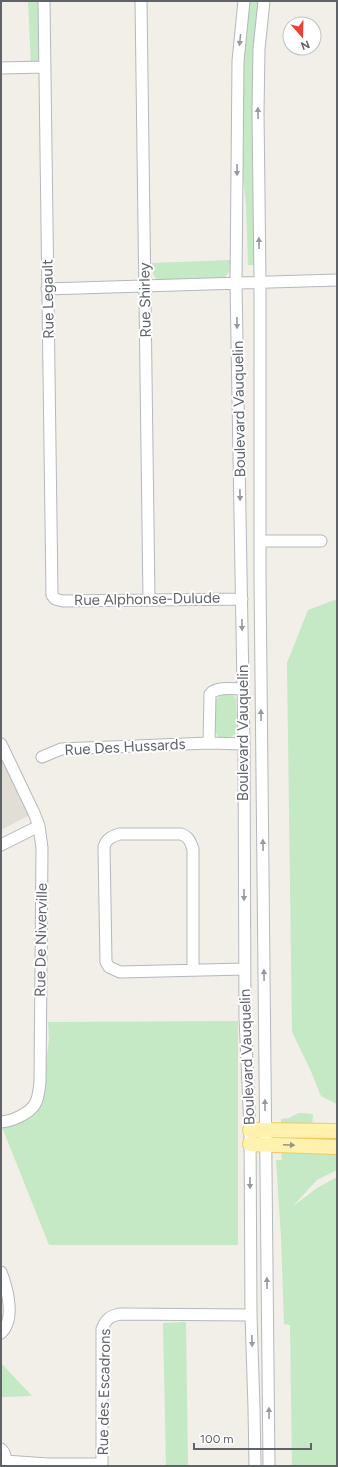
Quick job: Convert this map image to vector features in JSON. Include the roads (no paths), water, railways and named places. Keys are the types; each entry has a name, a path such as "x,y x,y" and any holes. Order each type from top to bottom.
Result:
{"main road":[{"path":"250,1130 337,1131"},
{"path":"250,1144 337,1147"}],"street":[{"name":"Rue Legault","path":"44,1 51,591 53,597"},
{"name":"Rue Shirley","path":"141,1 149,599"},
{"name":"Boulevard Vauquelin","path":"264,1 258,80 260,541 269,1466"},
{"name":"Boulevard Vauquelin","path":"243,2 238,61 236,284 244,744 244,969 250,1130 250,1315 255,1466"},
{"path":"1,68 45,67"},
{"path":"48,289 337,280"},
{"path":"260,541 321,541"},
{"name":"Rue Alphonse-Dulude","path":"53,597 59,600 242,598"},
{"path":"209,743 210,694 213,691 219,690 243,689"},
{"name":"Rue Des Hussards","path":"42,758 61,749 209,743 244,744"},
{"name":"Rue De Niverville","path":"1,744 39,826 42,848 40,1076 38,1096 34,1105 27,1112 19,1117 1,1122"},
{"path":"1,845 39,826"},
{"path":"193,970 193,848 188,837 181,834 119,834 112,836 106,842 104,847 106,962 109,967 120,972 244,969"},
{"path":"1,1272 8,1292 9,1317 1,1333"},
{"name":"Rue des Escadrons","path":"102,1465 102,1329 105,1321 112,1316 120,1314 250,1315"},
{"path":"1,1449 5,1455 4,1463 102,1465"}]}
